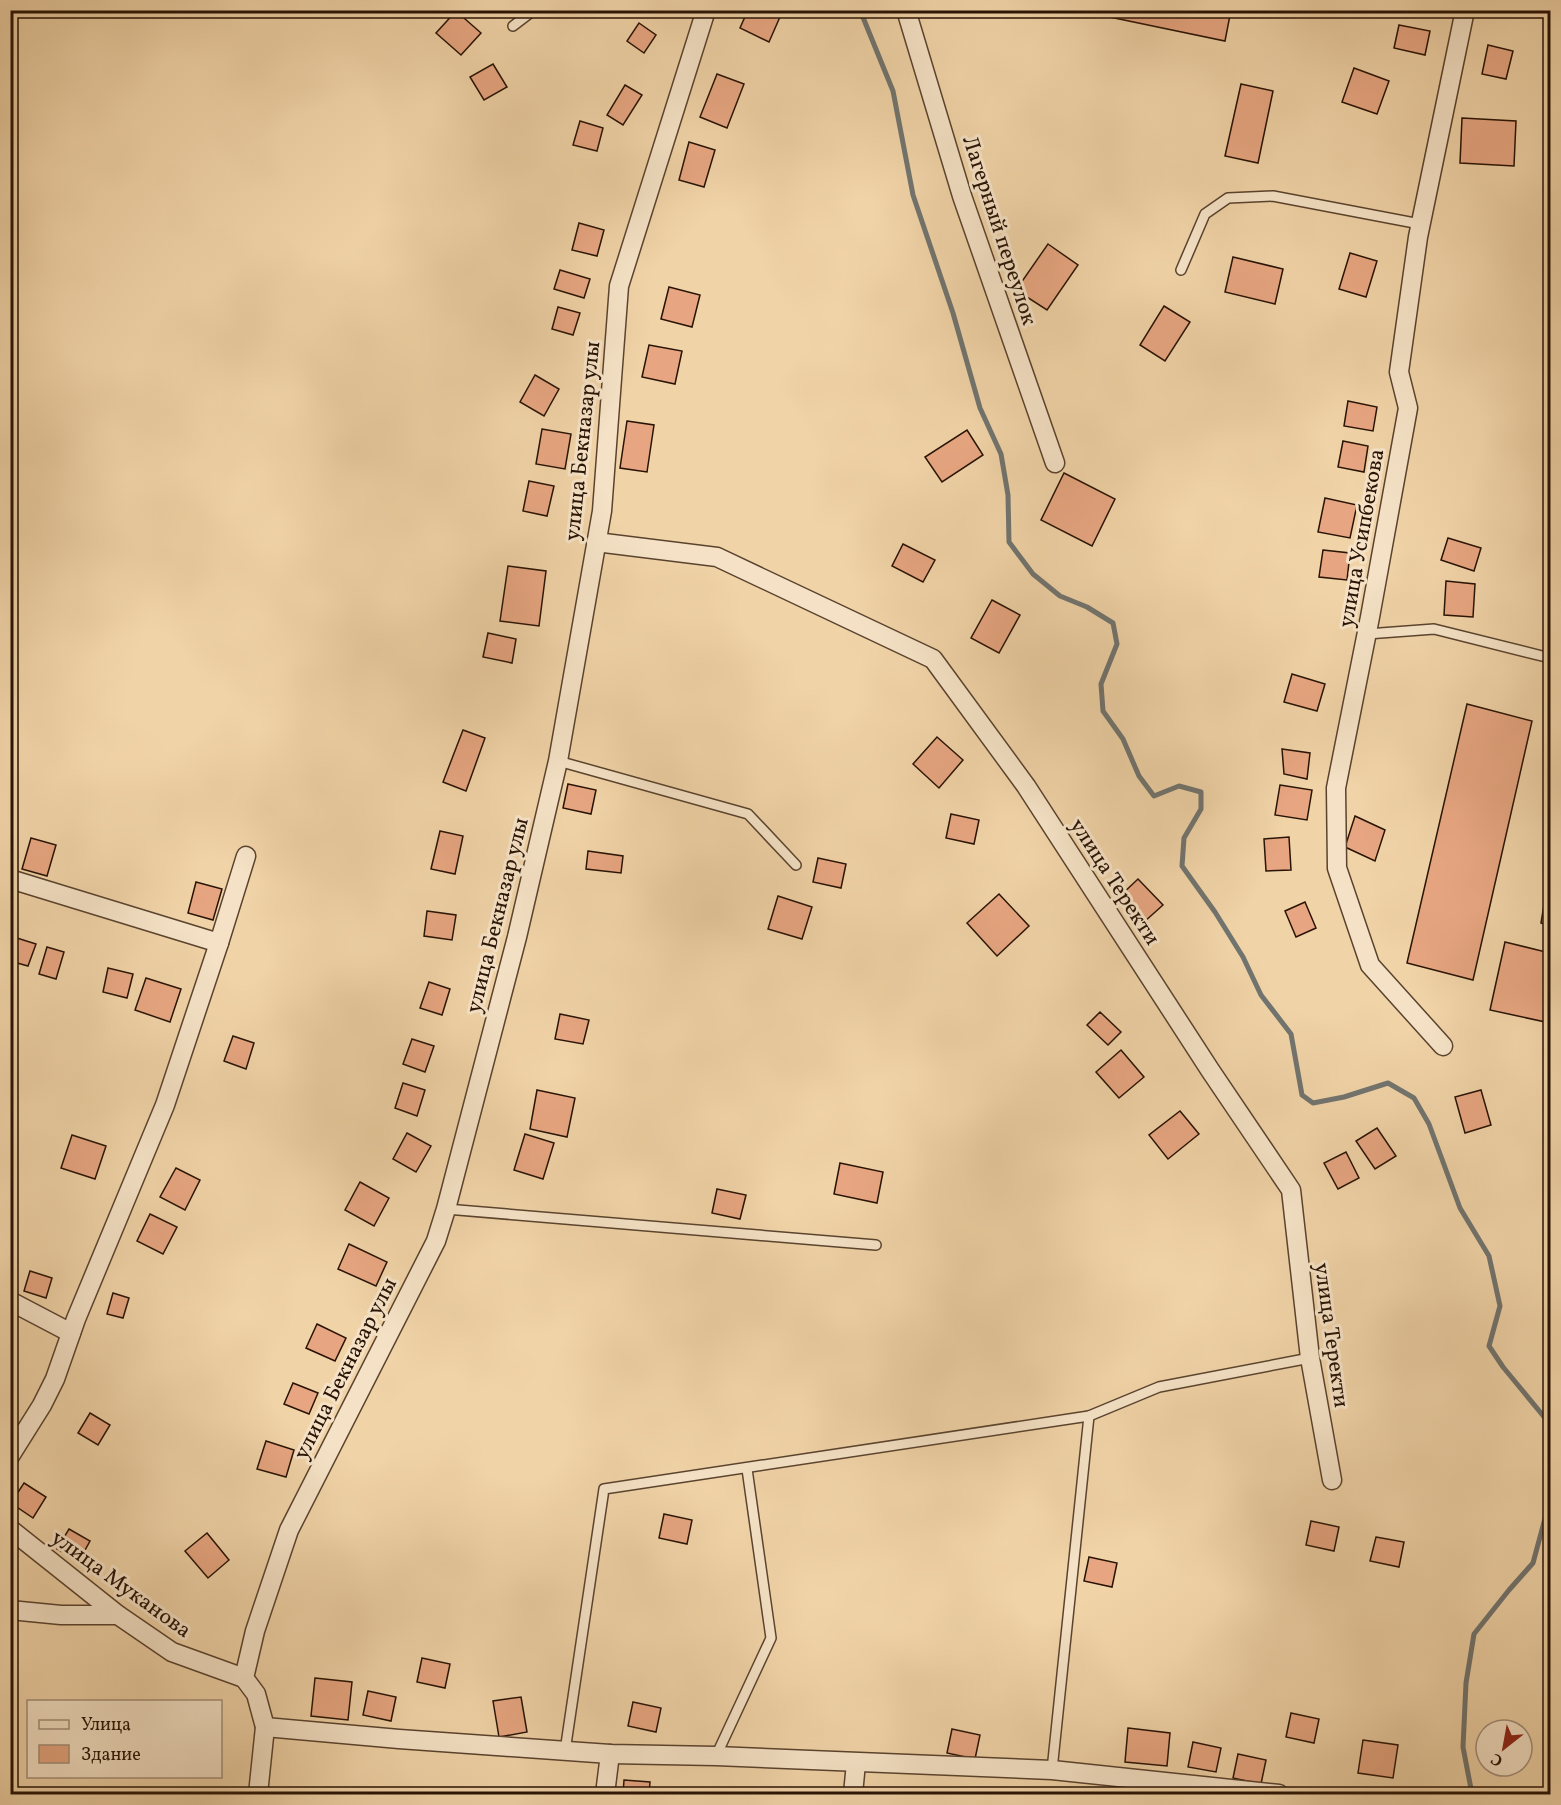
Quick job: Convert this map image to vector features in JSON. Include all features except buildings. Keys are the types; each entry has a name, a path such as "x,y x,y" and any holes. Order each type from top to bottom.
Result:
{"street":[{"name":"улица Бекназар улы","path":"244,1678 255,1632 289,1530 436,1240 446,1209 517,937 558,761 602,511 619,286 706,10"},
{"name":"Лагерный переулок","path":"906,10 962,196 1055,463"},
{"name":"улица Усипбекова","path":"1443,1046 1370,965 1337,868 1336,788 1408,408 1399,372 1420,224 1465,10"},
{"name":"улица Теректи","path":"596,542 717,557 933,659 1026,786 1210,1070 1291,1190 1310,1358 1332,1480"},
{"path":"10,1456 42,1405 55,1379 71,1333 165,1105 246,856"},
{"path":"10,879 219,943"},
{"path":"10,1301 71,1333"},
{"name":"улица Муканова","path":"10,1529 118,1615 178,1655 244,1678"},
{"path":"10,1610 61,1615 118,1615"},
{"path":"244,1678 256,1694 265,1727 258,1794"},
{"path":"265,1727 610,1754 716,1756 856,1764 1052,1770 1279,1794"},
{"path":"605,1794 610,1754"},
{"path":"853,1794 856,1764"}],"lane":[{"path":"513,26 534,10"},
{"path":"1181,270 1205,214 1228,198 1273,196 1420,224"},
{"path":"1367,634 1434,629 1551,658"},
{"path":"558,761 748,814 796,865"},
{"path":"446,1209 876,1245"},
{"path":"565,1751 604,1489 1089,1416 1158,1387 1310,1358"},
{"path":"1052,1770 1089,1416"},
{"path":"716,1756 771,1638 747,1469"}],"waterway":[{"path":"860,10 893,91 913,195 953,313 980,408 1001,454 1008,495 1009,542 1033,574 1060,596 1087,607 1113,623 1117,644 1101,684 1103,711 1123,739 1139,776 1154,796 1179,786 1201,792 1201,809 1184,838 1182,866 1243,957 1261,995 1291,1034 1302,1095 1313,1103 1344,1097 1388,1083 1414,1098 1429,1124 1460,1208 1489,1256 1500,1306 1489,1346 1503,1367 1550,1424"},
{"path":"1472,1794 1463,1747 1466,1683 1474,1634 1533,1563 1550,1500"}]}
